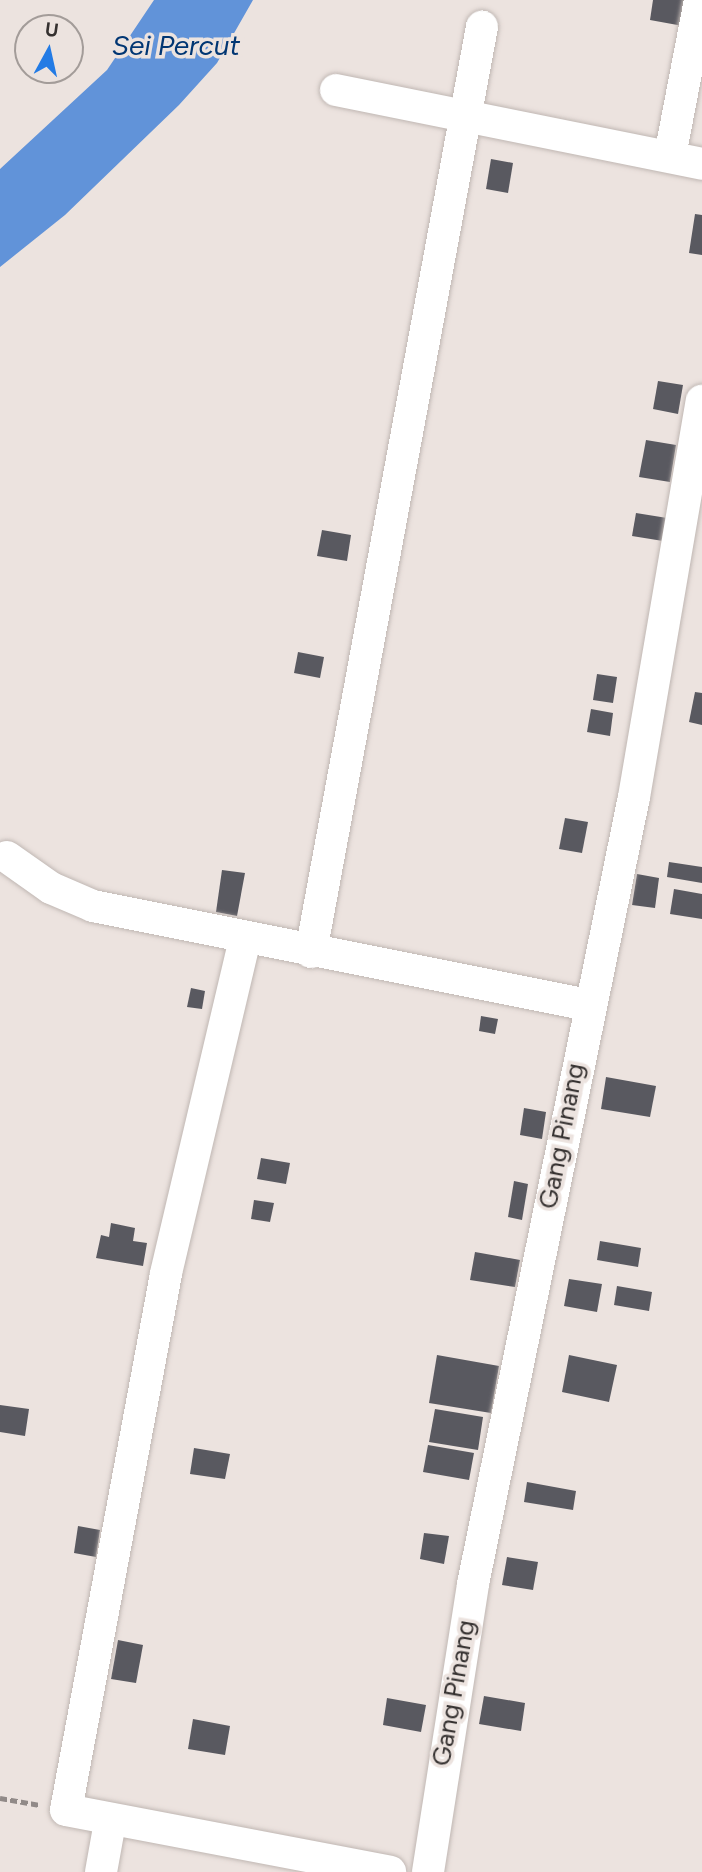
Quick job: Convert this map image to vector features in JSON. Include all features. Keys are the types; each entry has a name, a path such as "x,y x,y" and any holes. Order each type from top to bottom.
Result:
{"street":[{"path":"670,156 700,0"},
{"path":"311,952 469,119 482,27"},
{"path":"336,90 702,164"},
{"name":"Gang Pinang","path":"428,1872 473,1584 588,1005 634,797 702,401"},
{"path":"7,857 51,888 93,906 245,939 588,1005"},
{"path":"245,939 166,1274 66,1810 110,1822 390,1872"},
{"path":"101,1872 110,1822"}],"path":[{"path":"0,1798 66,1810"}],"water":[{"name":"Sei Percut","path":"154,0 253,0 217,63 179,105 65,215 0,267 0,169 107,70"}],"building":[{"path":"653,0 688,0 683,26 650,20"},
{"path":"491,159 513,163 508,193 486,189"},
{"path":"695,214 702,215 702,255 689,253"},
{"path":"658,381 683,385 678,414 653,409"},
{"path":"646,440 676,445 670,482 639,477"},
{"path":"636,513 667,518 663,541 632,536"},
{"path":"322,530 351,535 347,561 317,556"},
{"path":"298,652 324,657 320,678 294,673"},
{"path":"597,674 617,677 613,703 593,700"},
{"path":"695,692 702,693 702,725 689,722"},
{"path":"591,709 613,713 610,736 587,732"},
{"path":"565,818 588,822 582,853 559,849"},
{"path":"669,862 702,867 702,883 667,877"},
{"path":"222,870 245,873 237,916 216,912"},
{"path":"637,874 659,878 655,908 632,905"},
{"path":"674,889 702,894 702,919 670,914"},
{"path":"191,988 205,991 202,1009 187,1007"},
{"path":"481,1016 498,1019 495,1034 479,1031"},
{"path":"606,1077 656,1086 650,1117 601,1109"},
{"path":"524,1108 546,1112 542,1139 520,1135"},
{"path":"261,1158 290,1163 286,1184 257,1179"},
{"path":"514,1181 528,1184 522,1220 508,1217"},
{"path":"254,1200 274,1203 270,1222 251,1219"},
{"path":"111,1223 135,1228 133,1241 147,1243 143,1266 96,1258 101,1235 109,1237"},
{"path":"600,1241 641,1248 638,1267 597,1260"},
{"path":"475,1252 520,1260 515,1287 470,1280"},
{"path":"569,1279 602,1284 597,1312 564,1306"},
{"path":"617,1286 652,1292 649,1311 614,1305"},
{"path":"437,1355 499,1366 491,1413 429,1403"},
{"path":"569,1355 617,1365 609,1402 562,1392"},
{"path":"0,1405 29,1409 25,1436 0,1432"},
{"path":"435,1409 483,1417 478,1450 429,1442"},
{"path":"428,1445 474,1453 469,1480 423,1472"},
{"path":"194,1448 230,1454 225,1479 190,1474"},
{"path":"527,1482 576,1491 573,1510 524,1502"},
{"path":"78,1526 100,1530 96,1557 74,1553"},
{"path":"424,1533 449,1536 444,1564 420,1559"},
{"path":"507,1557 538,1562 533,1590 502,1585"},
{"path":"118,1640 143,1645 136,1683 111,1679"},
{"path":"484,1696 525,1703 521,1731 479,1724"},
{"path":"387,1698 426,1705 421,1732 383,1725"},
{"path":"193,1719 230,1726 225,1755 188,1749"}]}
